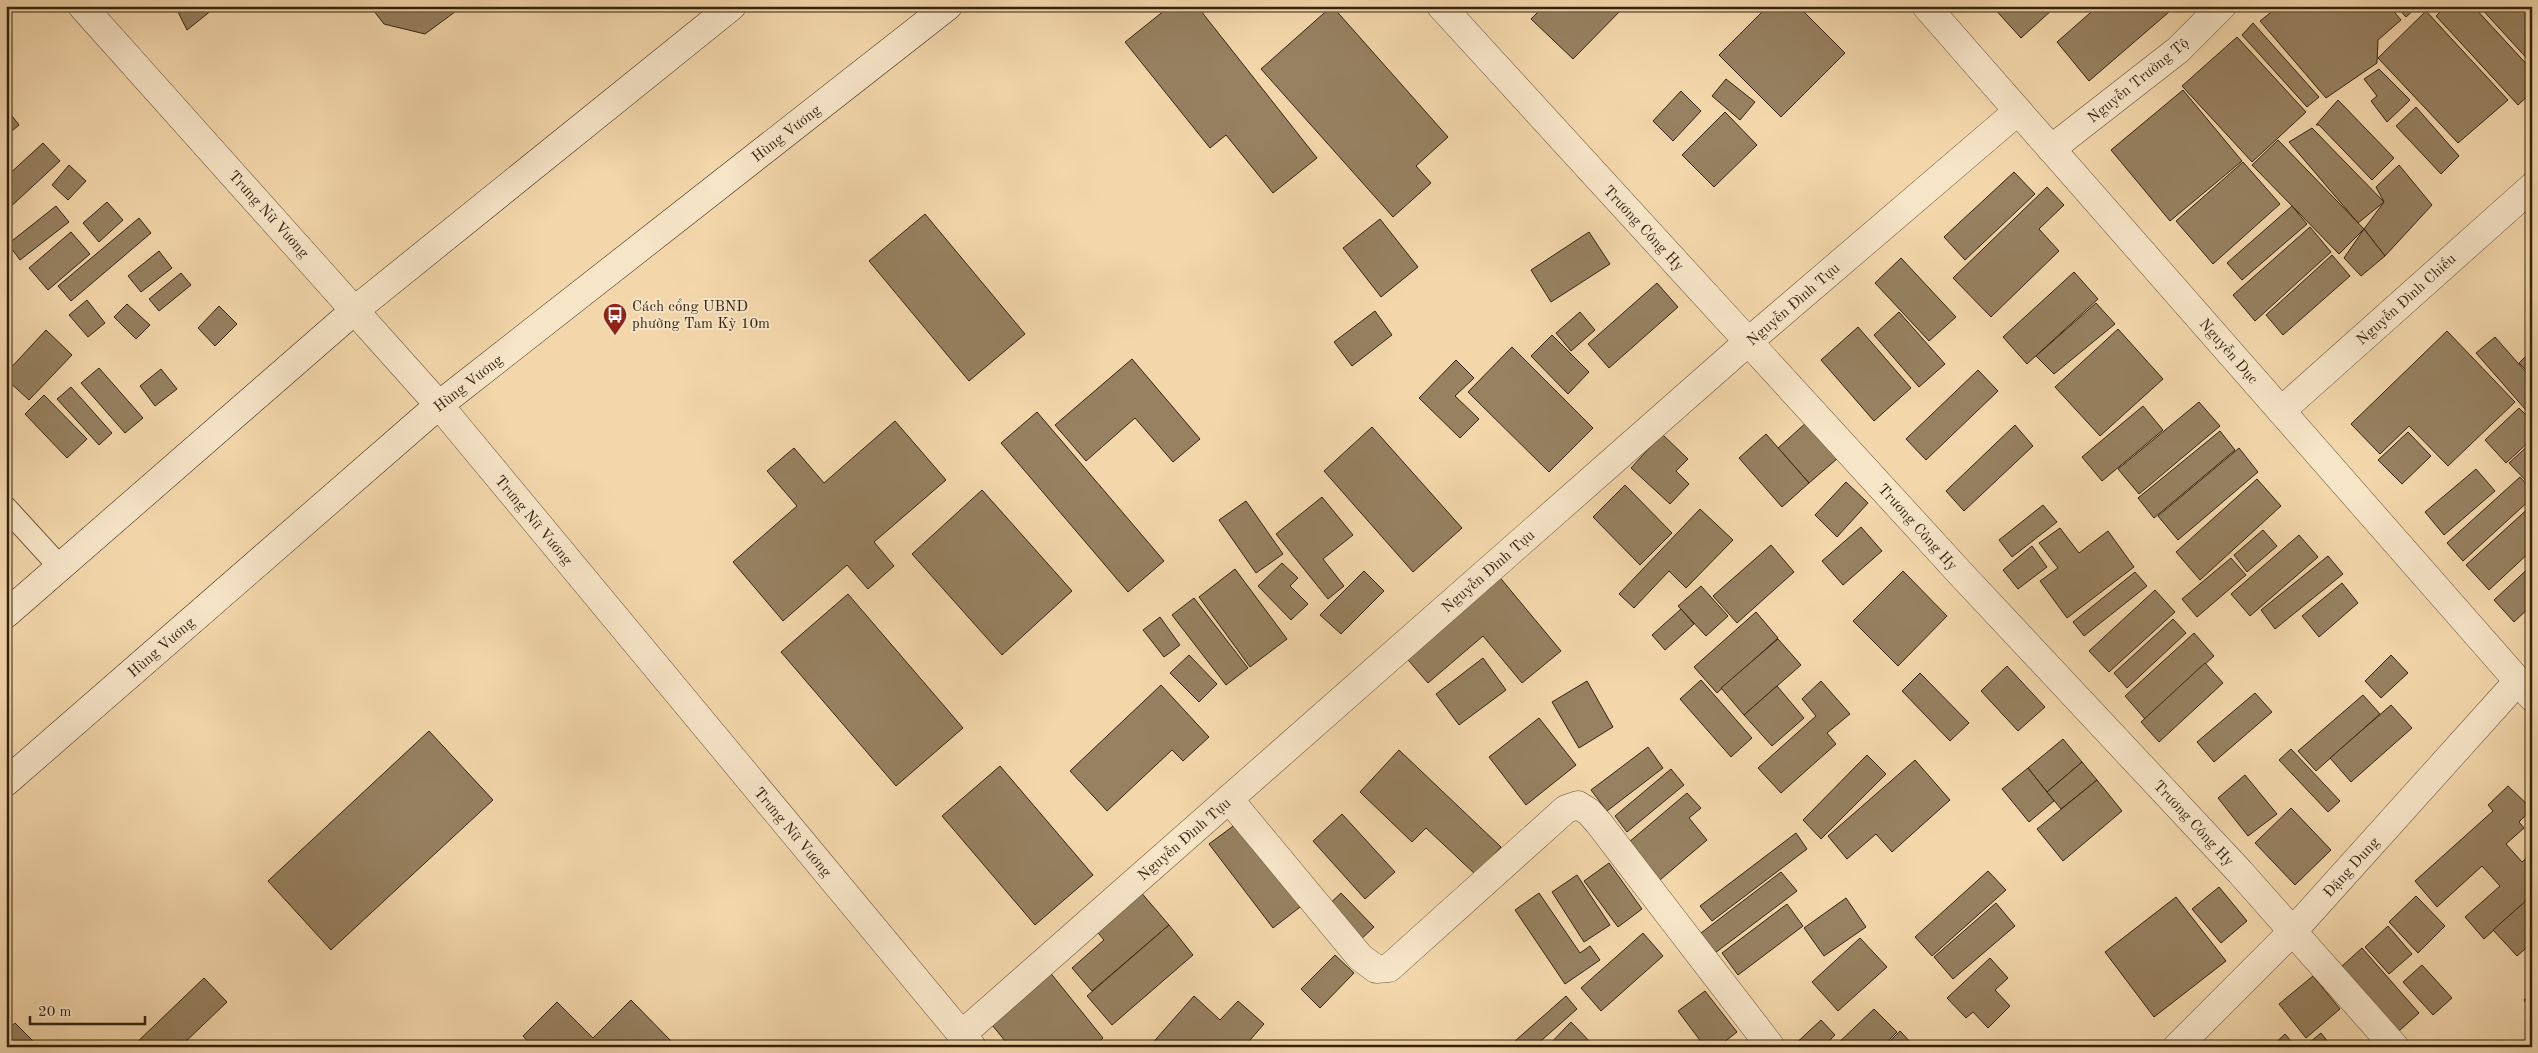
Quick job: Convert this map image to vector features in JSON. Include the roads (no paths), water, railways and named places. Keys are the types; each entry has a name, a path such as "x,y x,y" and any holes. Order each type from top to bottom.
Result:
{"street":[{"name":"Trưng Nữ Vương","path":"82,6 439,405 967,1041"},
{"path":"6,614 355,310 732,6"},
{"name":"Hùng Vương","path":"6,782 439,405 948,6"},
{"name":"Trương Công Hy","path":"1441,6 1748,342 2293,931 2394,1047"},
{"name":"Nguyễn Dục","path":"1926,6 2525,689"},
{"name":"Nguyễn Trường Tộ","path":"2051,149 2178,50 2222,6"},
{"name":"Nguyễn Đình Tựu","path":"967,1041 1229,799 1748,342 2018,111"},
{"name":"Nguyễn Đình Chiểu","path":"2281,411 2532,187"},
{"name":"Đặng Dung","path":"2177,1047 2293,931 2525,689"},
{"path":"1229,799 1360,957 1376,970 1389,968 1566,809 1578,805 1589,812 1598,822 1760,1043"}],"lane":[{"path":"6,508 60,567"}],"place":[{"name":"Cách cổng UBND phường Tam Kỳ 10m","path":"615,336"}]}
